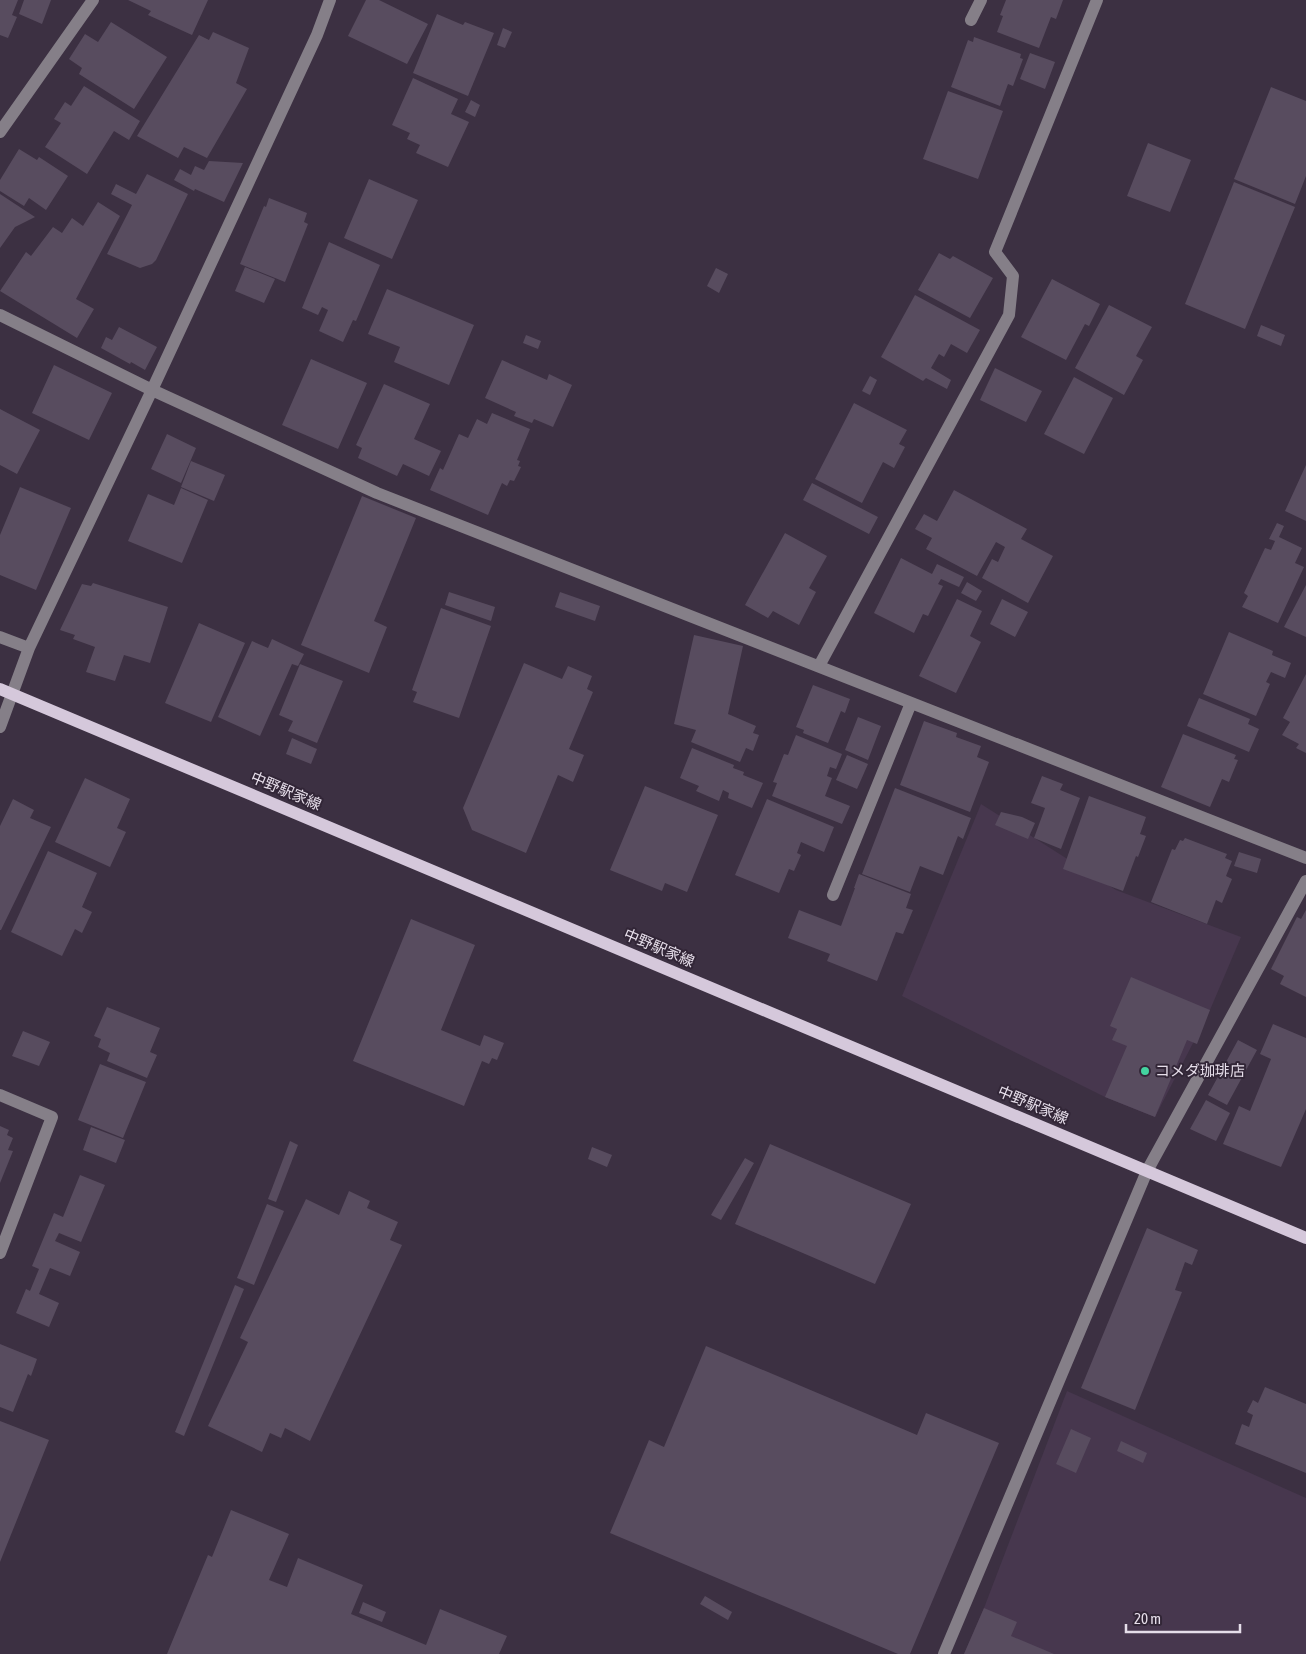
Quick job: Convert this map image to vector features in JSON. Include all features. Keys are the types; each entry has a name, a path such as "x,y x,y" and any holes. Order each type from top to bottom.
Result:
{"main road":[{"name":"中野駅家線","path":"6,691 1306,1238"}],"street":[{"path":"0,132 93,0"},
{"path":"0,727 6,691 29,648 152,390 317,35 330,0"},
{"path":"971,20 981,0"},
{"path":"820,666 1008,315 1013,276 995,252 1097,0"},
{"path":"0,315 152,390 377,493 1306,858"},
{"path":"0,636 29,648"},
{"path":"833,895 911,703"},
{"path":"944,1654 1147,1171 1306,881"},
{"path":"0,1095 52,1117 0,1253"}],"shaded area":[{"path":"981,804 1116,890 1241,937 1210,1010 1155,1117 1105,1097 902,996"},
{"path":"1067,1391 1306,1498 1306,1654 964,1654 984,1608"}],"building":[{"path":"0,0 18,0 12,15 17,17 8,38 0,35"},
{"path":"24,0 51,0 42,24 19,14"},
{"path":"128,0 208,0 192,35 148,15 151,11"},
{"path":"366,0 379,0 428,24 407,64 348,36"},
{"path":"1006,0 1063,0 1056,19 1051,17 1039,48 997,32 1003,16 1000,15"},
{"path":"437,14 463,25 465,22 494,33 468,96 413,73"},
{"path":"111,22 167,57 134,109 79,74 82,68 69,59 85,34 98,42"},
{"path":"503,28 512,32 505,48 497,45"},
{"path":"213,32 249,48 236,83 247,89 207,158 184,147 178,158 137,136 199,35 209,40"},
{"path":"974,37 1021,54 1020,58 1023,59 1013,86 1008,84 1000,106 951,87 968,40 973,42"},
{"path":"1030,53 1055,62 1045,89 1020,79"},
{"path":"413,78 458,99 451,114 469,122 448,167 416,153 420,145 407,139 410,133 392,125"},
{"path":"84,86 140,121 129,140 114,131 87,174 45,147 61,123 54,119 65,102 71,106"},
{"path":"1271,87 1306,101 1306,176 1295,204 1234,179"},
{"path":"948,91 1003,111 978,179 923,159"},
{"path":"471,100 480,105 475,117 465,112"},
{"path":"1148,143 1191,160 1170,212 1127,196"},
{"path":"19,149 37,160 39,157 68,176 46,210 29,198 24,206 0,191 0,180"},
{"path":"209,161 243,163 224,202 195,189 194,191 174,180 180,169 191,175 195,166 204,170"},
{"path":"147,174 188,194 156,260 152,264 140,268 107,254 132,205 111,194 116,184 136,194"},
{"path":"369,179 418,200 392,259 344,238"},
{"path":"1234,182 1295,207 1245,329 1185,304"},
{"path":"0,194 35,217 15,227 0,248"},
{"path":"269,198 307,213 304,222 308,224 285,282 240,264"},
{"path":"98,202 120,216 76,299 94,309 77,338 0,291 26,252 31,256 53,227 62,233 72,218 83,226"},
{"path":"329,242 380,265 356,321 353,320 343,342 319,331 328,310 322,307 318,315 302,308"},
{"path":"939,253 950,259 953,256 993,278 970,318 918,290"},
{"path":"245,267 275,279 264,303 235,291"},
{"path":"716,268 728,274 719,293 707,286"},
{"path":"1052,279 1100,304 1089,326 1085,324 1066,360 1021,337"},
{"path":"387,289 474,325 449,385 394,362 400,347 368,334"},
{"path":"915,295 980,330 967,353 951,344 944,357 939,354 931,368 951,380 947,389 926,378 923,381 881,357"},
{"path":"1109,305 1152,327 1136,356 1143,360 1124,395 1075,368"},
{"path":"1261,325 1285,335 1281,346 1257,336"},
{"path":"119,327 157,347 145,370 101,348 106,337 112,340"},
{"path":"526,335 541,341 538,349 523,343"},
{"path":"311,359 367,383 338,449 282,425"},
{"path":"502,360 547,380 549,374 572,385 553,427 534,419 532,423 514,416 516,412 485,398"},
{"path":"54,365 112,393 89,440 32,413"},
{"path":"995,368 1042,391 1026,422 980,400"},
{"path":"870,376 877,380 870,395 862,391"},
{"path":"1074,377 1113,398 1084,454 1044,434"},
{"path":"384,384 430,404 414,439 441,451 429,476 403,464 397,476 358,458 362,448 356,445"},
{"path":"854,403 907,430 899,444 905,447 894,468 883,462 862,503 815,479"},
{"path":"0,409 40,430 17,474 0,465"},
{"path":"492,413 530,429 517,460 520,461 518,466 521,467 514,481 510,480 507,486 502,483 488,515 430,490 440,468 443,470 459,434 468,438 477,419 487,424"},
{"path":"167,434 196,448 181,483 151,469"},
{"path":"191,461 225,475 214,501 181,487"},
{"path":"1306,465 1306,521 1285,511"},
{"path":"812,483 878,517 869,534 803,500"},
{"path":"20,487 71,508 36,590 0,575 0,535"},
{"path":"181,488 208,500 182,563 128,541 148,494 174,505"},
{"path":"954,490 1027,529 1021,539 1053,556 1028,603 982,578 992,559 998,562 1005,547 996,542 977,576 926,549 932,538 915,529 924,514 937,521"},
{"path":"362,496 416,518 374,621 387,627 369,673 301,645"},
{"path":"1277,523 1284,526 1279,537 1302,548 1295,563 1304,567 1278,623 1242,607 1248,596 1244,593 1265,548 1271,550 1275,541 1269,539"},
{"path":"785,533 827,556 809,588 816,592 799,625 773,611 768,618 745,605"},
{"path":"901,558 932,574 937,564 964,577 959,587 941,579 938,584 943,586 928,616 923,614 914,633 874,613"},
{"path":"967,582 982,591 976,601 961,593"},
{"path":"93,583 168,607 150,663 124,655 115,681 86,672 95,647 73,639 75,635 60,630 82,584 91,586"},
{"path":"1306,585 1306,637 1284,627"},
{"path":"449,592 495,607 491,621 445,605"},
{"path":"560,592 600,606 595,621 555,607"},
{"path":"957,599 982,611 970,636 981,642 956,693 919,676"},
{"path":"1002,599 1028,612 1015,637 990,624"},
{"path":"441,608 491,626 459,718 413,702 417,692 412,690"},
{"path":"199,623 245,643 211,722 165,703"},
{"path":"1229,632 1273,651 1272,655 1291,663 1285,678 1271,672 1266,682 1270,684 1256,716 1203,694"},
{"path":"694,635 743,646 728,714 756,726 753,733 759,735 753,751 746,748 740,762 691,742 696,730 674,724"},
{"path":"272,639 304,654 298,666 292,664 260,736 218,717 252,641 268,648"},
{"path":"524,663 562,679 568,666 592,676 587,689 593,692 569,749 584,755 573,782 558,775 526,853 472,830 463,808"},
{"path":"300,664 343,681 317,743 288,731 293,721 279,715"},
{"path":"1306,674 1306,753 1296,748 1299,744 1282,735 1290,722 1283,718"},
{"path":"813,685 850,699 845,713 841,711 828,743 803,733 804,730 796,727"},
{"path":"1199,698 1250,719 1248,724 1259,729 1249,752 1187,726"},
{"path":"858,717 881,726 868,760 845,750"},
{"path":"924,721 957,733 956,737 981,746 977,757 989,762 970,812 900,785"},
{"path":"1183,734 1236,755 1234,759 1238,760 1229,782 1222,779 1210,807 1161,787"},
{"path":"796,735 842,754 836,769 830,767 827,776 832,778 825,796 850,806 842,824 772,796 777,783 773,782 784,754 788,755"},
{"path":"292,738 317,749 311,764 286,754"},
{"path":"692,748 734,765 733,768 744,772 743,775 763,783 752,808 728,798 729,793 723,790 719,801 696,791 699,786 680,778"},
{"path":"847,755 868,764 857,789 836,780"},
{"path":"1042,776 1063,784 1060,790 1080,798 1061,849 1034,838 1045,808 1031,803"},
{"path":"85,778 130,799 117,828 126,832 110,867 55,842"},
{"path":"645,786 718,815 687,892 665,883 662,891 610,870"},
{"path":"895,788 971,818 963,839 958,836 943,875 920,866 910,892 862,874"},
{"path":"1089,796 1146,817 1140,834 1146,836 1138,857 1136,856 1123,891 1063,869"},
{"path":"13,799 34,810 30,818 51,827 0,930 0,826"},
{"path":"767,799 834,827 824,852 801,842 797,853 801,855 794,871 789,869 779,893 735,875"},
{"path":"1001,812 1022,817 1035,823 1028,839 995,825"},
{"path":"1185,838 1227,854 1225,858 1232,861 1226,876 1232,879 1222,903 1216,900 1207,924 1151,902 1172,849 1175,850 1180,840 1183,841"},
{"path":"48,851 97,873 82,907 92,912 82,933 75,929 62,956 11,932"},
{"path":"1239,852 1261,859 1257,873 1234,866"},
{"path":"859,874 911,894 906,908 913,910 903,934 896,932 877,981 827,961 830,954 788,938 799,910 841,926"},
{"path":"1306,910 1306,997 1280,984 1284,976 1271,969 1297,917 1301,919"},
{"path":"411,919 475,945 441,1030 480,1046 484,1035 504,1043 497,1060 492,1058 489,1064 482,1061 464,1106 353,1061"},
{"name":"コメダ珈琲店","path":"1131,977 1210,1010 1197,1044 1187,1040 1155,1117 1105,1097 1127,1046 1112,1040 1117,1029 1110,1026"},
{"path":"107,1007 160,1028 150,1052 157,1055 147,1078 107,1061 110,1053 98,1047 101,1039 94,1036"},
{"path":"1273,1024 1306,1038 1306,1109 1281,1167 1223,1144 1239,1106 1250,1111 1271,1059 1260,1054"},
{"path":"23,1031 50,1042 39,1066 12,1056"},
{"path":"1238,1040 1257,1050 1227,1105 1208,1095"},
{"path":"100,1064 146,1082 123,1138 78,1120"},
{"path":"1206,1100 1230,1113 1216,1141 1190,1129"},
{"path":"0,1126 9,1130 7,1135 13,1138 8,1150 13,1151 0,1183"},
{"path":"91,1127 125,1140 116,1163 83,1150"},
{"path":"290,1141 298,1145 276,1202 268,1199"},
{"path":"770,1144 911,1204 875,1284 735,1224"},
{"path":"592,1147 612,1155 607,1167 588,1159"},
{"path":"745,1158 754,1163 721,1220 711,1215"},
{"path":"80,1175 105,1185 81,1242 59,1233 55,1241 80,1252 70,1276 50,1268 39,1294 59,1303 49,1327 16,1313 26,1289 30,1291 39,1269 32,1266 54,1213 63,1217"},
{"path":"349,1191 370,1201 367,1208 398,1222 390,1240 402,1245 310,1441 285,1428 281,1438 270,1433 262,1452 208,1426 248,1342 240,1338 306,1199 339,1215"},
{"path":"267,1204 284,1211 254,1285 237,1278"},
{"path":"1147,1228 1198,1250 1192,1265 1185,1262 1175,1290 1182,1292 1135,1410 1081,1388"},
{"path":"235,1285 244,1289 184,1436 175,1432"},
{"path":"0,1344 37,1359 31,1376 28,1374 13,1412 0,1407"},
{"path":"706,1346 917,1435 926,1413 999,1443 910,1654 898,1654 610,1533 649,1440 664,1447"},
{"path":"1265,1387 1306,1404 1306,1473 1235,1444 1242,1424 1249,1427 1253,1415 1247,1412 1253,1400 1258,1403"},
{"path":"0,1421 49,1440 0,1562"},
{"path":"1071,1429 1091,1438 1076,1473 1056,1464"},
{"path":"1121,1441 1147,1453 1143,1463 1117,1451"},
{"path":"231,1510 289,1534 269,1580 287,1587 298,1558 363,1585 351,1614 426,1645 440,1609 507,1636 499,1654 167,1654 208,1555 212,1557"},
{"path":"705,1596 732,1612 728,1620 700,1604"},
{"path":"363,1602 386,1612 382,1622 359,1613"},
{"path":"984,1608 1017,1622 1011,1636 1054,1654 964,1654"}],"place":[{"name":"コメダ珈琲店","path":"1145,1071"}]}
